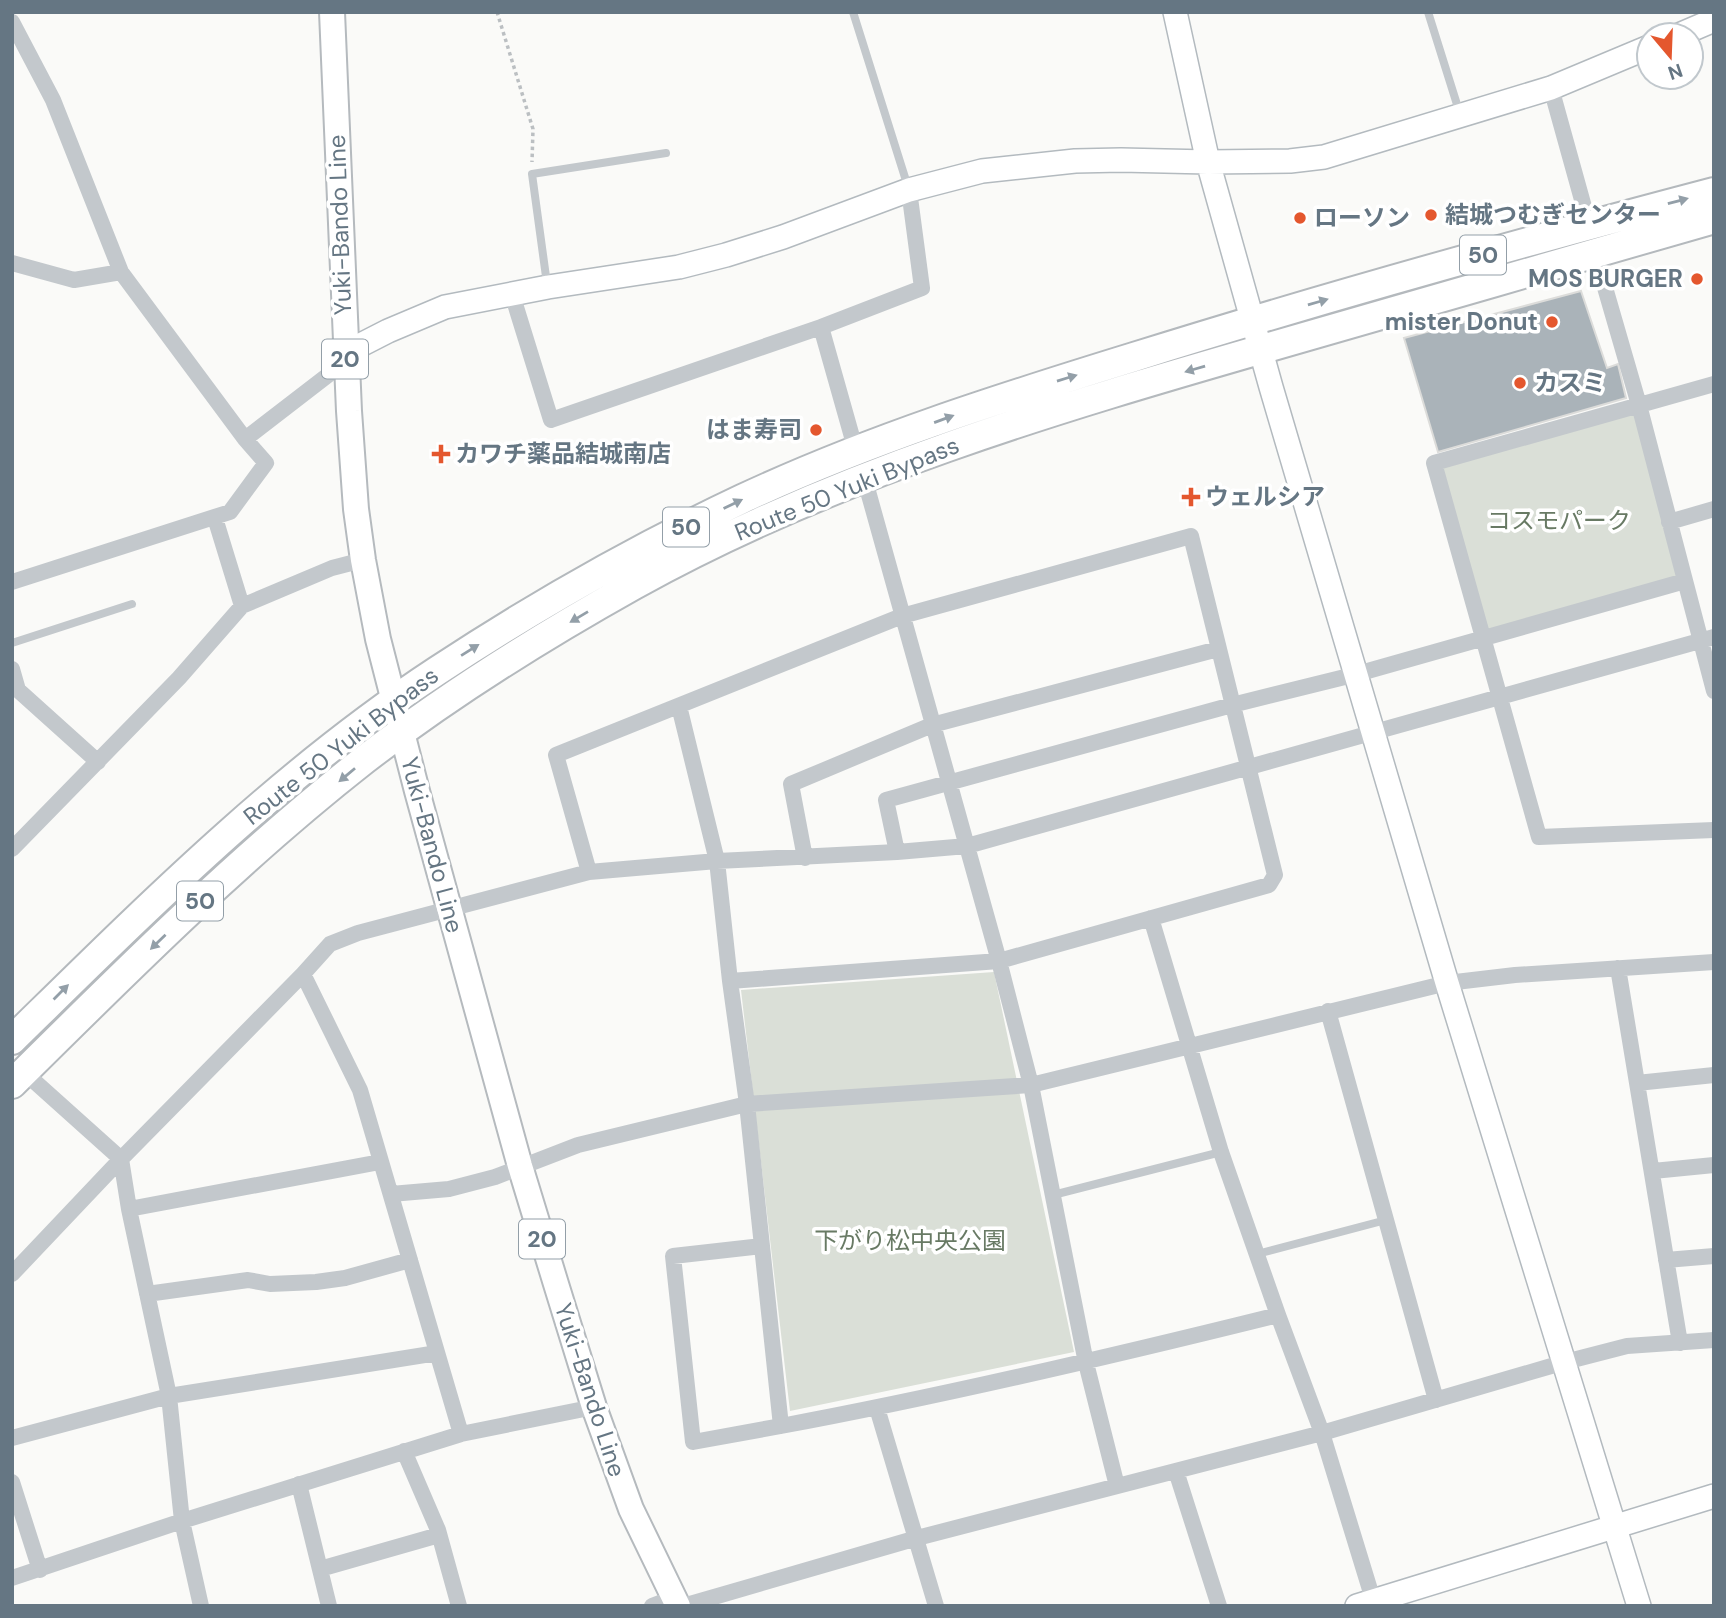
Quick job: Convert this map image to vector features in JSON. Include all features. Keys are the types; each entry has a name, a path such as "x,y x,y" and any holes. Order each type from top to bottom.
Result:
{"highway":[{"name":"Route 50 Yuki Bypass","path":"12,1040 206,854 282,787 393,701 509,625 625,558 742,499 856,451 1002,398 1252,320 1714,192"},
{"name":"Route 50 Yuki Bypass","path":"18,1078 212,890 354,769 401,733 519,653 638,583 752,526 864,477 1036,417 1714,219"}],"main road":[{"name":"Yuki-Bando Line","path":"332,12 345,357 356,509 363,560 393,701 520,1166 594,1407 631,1509 672,1604"}],"street":[{"path":"1175,12 1208,162 1252,320 1447,983 1639,1606"},
{"path":"12,22 53,100 121,272 245,439 266,463 230,512 12,582"},
{"path":"245,439 345,357 388,331 445,307 512,293 679,267 726,256 909,190 982,171 1075,161 1290,161 1324,157 1551,88 1635,53"},
{"path":"1551,88 1589,225"},
{"path":"512,293 551,420 821,327 922,288 909,190"},
{"path":"1595,253 1639,405 1685,581 1707,639 1714,691"},
{"path":"12,263 74,280 121,272"},
{"path":"821,327 856,451"},
{"path":"1714,384 1434,463 1539,836 1714,830"},
{"path":"864,477 1031,1085 1086,1363 1117,1486"},
{"path":"1669,522 1714,509"},
{"path":"215,518 242,606"},
{"path":"589,872 556,755 902,617 1191,536 1275,875 1269,885 999,961 730,981"},
{"path":"12,849 178,678 242,606 332,568 363,560"},
{"path":"897,852 886,800 1232,705 1357,674 1685,581"},
{"path":"12,1274 330,944 358,933 589,872 967,846 1707,639"},
{"path":"805,858 790,784 932,725 1219,649"},
{"path":"12,669 15,691 98,762"},
{"path":"678,706 717,862 747,1104 781,1426"},
{"path":"1151,918 1221,1152 1322,1433 1369,1604 1714,1496"},
{"path":"391,1194 449,1189 495,1177 578,1146 747,1104 1031,1085 1447,983 1714,962"},
{"path":"1618,968 1680,1343"},
{"path":"303,974 360,1090 461,1434"},
{"path":"1328,1012 1436,1400"},
{"path":"1637,1083 1714,1076"},
{"path":"18,1078 121,1159 169,1396 182,1521 201,1606"},
{"path":"129,1209 380,1162"},
{"path":"1653,1171 1714,1165"},
{"path":"762,1246 673,1256 693,1442 877,1408 1086,1363 1278,1315"},
{"path":"1666,1260 1714,1256"},
{"path":"147,1294 248,1280 270,1284 316,1282 345,1278 410,1261"},
{"path":"672,1604 1322,1433 1627,1346 1714,1340"},
{"path":"12,1438 169,1396 437,1353"},
{"path":"12,1578 182,1521 461,1434 594,1407"},
{"path":"877,1408 936,1606"},
{"path":"404,1451 439,1535 459,1606"},
{"path":"1176,1471 1219,1606"},
{"path":"12,1482 40,1570"},
{"path":"299,1484 329,1606"},
{"path":"320,1569 439,1535"}],"lane":[{"path":"853,12 909,190"},
{"path":"1428,12 1461,117"},
{"path":"548,287 532,174 666,153"},
{"path":"12,643 132,604"},
{"path":"1053,1195 1221,1152"},
{"path":"1256,1254 1386,1220"}],"path":[{"path":"497,12 533,129 532,174"}],"green space":[{"name":"コスモパーク","path":"1634,412 1678,577 1487,631 1438,466"},
{"name":"下がり松中央公園","path":"994,972 1074,1352 790,1411 741,990"}],"building":[{"name":"カスミ","path":"1581,291 1607,368 1618,364 1626,398 1438,452 1404,338"}],"place":[{"name":"結城つむぎセンター","path":"1431,215"},
{"name":"ローソン","path":"1300,218"},
{"name":"MOS BURGER","path":"1697,279"},
{"name":"mister Donut","path":"1552,322"},
{"name":"カスミ","path":"1520,383"},
{"name":"はま寿司","path":"816,430"},
{"name":"カワチ薬品結城南店","path":"441,454"},
{"name":"ウェルシア","path":"1191,497"}]}
